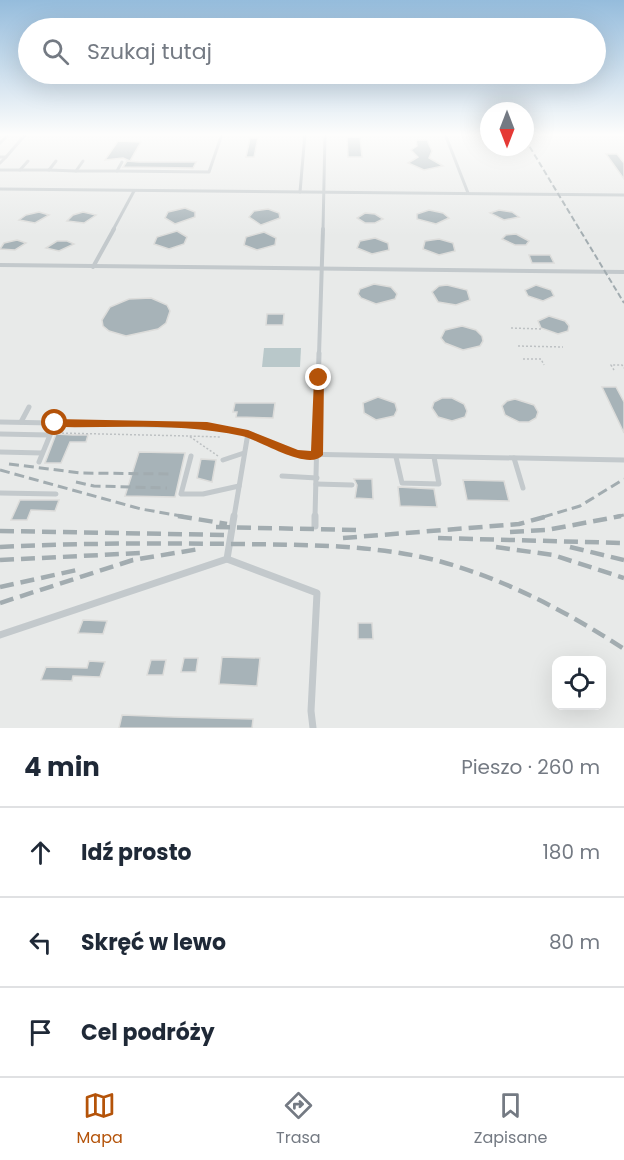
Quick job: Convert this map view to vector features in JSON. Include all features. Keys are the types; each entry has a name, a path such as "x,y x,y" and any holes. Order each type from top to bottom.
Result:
{"lane":[{"path":"0,170 210,172 211,168"},
{"path":"300,192 302,168"},
{"path":"315,526 324,168"},
{"path":"458,168 468,193"},
{"path":"0,189 624,195"},
{"path":"93,267 134,191"},
{"path":"0,266 624,272"},
{"path":"21,422 29,407"},
{"path":"0,422 207,426 248,433 297,454 624,460"},
{"path":"39,462 55,423"},
{"path":"227,559 248,433"},
{"path":"0,434 50,434"},
{"path":"0,452 42,453"},
{"path":"224,460 243,453"},
{"path":"191,456 181,494 203,494 239,486"},
{"path":"396,457 402,483 439,484 434,457"},
{"path":"514,458 523,488"},
{"path":"282,476 352,485"},
{"path":"0,493 56,494"},
{"path":"0,635 227,559 317,593 311,711 313,728"}],"path":[{"path":"511,328 541,328"},
{"path":"518,346 563,346"},
{"path":"523,360 541,359 544,365"},
{"path":"614,370 612,365 622,365 624,368"},
{"path":"50,434 231,437 232,430"},
{"path":"189,436 224,460"}],"shaded area":[{"path":"0,168 624,168 624,728 0,728"},
{"path":"264,348 301,348 300,367 262,367"}],"building":[{"path":"616,168 624,168 624,179"},
{"path":"185,208 195,212 195,217 175,224 165,218 168,212"},
{"path":"268,209 279,213 280,218 261,225 249,217 254,211"},
{"path":"429,210 443,213 449,218 436,224 417,219 417,214"},
{"path":"499,210 512,212 519,217 504,220 490,213"},
{"path":"39,212 49,215 35,223 19,220 26,215"},
{"path":"83,212 96,215 84,223 67,221 73,215"},
{"path":"365,213 375,214 383,219 375,223 365,223 357,218"},
{"path":"177,231 187,237 184,244 169,249 154,244 157,237"},
{"path":"264,232 276,238 275,245 257,250 244,245 246,237"},
{"path":"516,234 529,241 526,245 515,245 502,239 506,235"},
{"path":"375,238 388,243 389,250 372,254 357,248 360,241"},
{"path":"439,239 453,243 455,251 439,255 423,249 425,241"},
{"path":"17,240 26,243 15,250 0,249 4,243"},
{"path":"57,241 74,244 59,251 46,248"},
{"path":"529,255 550,255 554,263 532,263"},
{"path":"374,284 391,287 397,294 395,299 376,304 361,298 358,294 360,289"},
{"path":"447,285 467,290 470,300 456,305 438,302 432,292 439,286"},
{"path":"536,285 551,290 554,296 543,301 528,296 525,290"},
{"path":"151,298 167,305 170,311 166,323 158,329 126,336 109,331 103,326 102,320 110,307 129,299"},
{"path":"267,314 284,314 283,325 266,325"},
{"path":"549,316 565,321 569,326 568,331 558,334 541,328 538,321"},
{"path":"462,326 476,330 482,336 483,341 480,346 463,350 445,343 441,338 445,330"},
{"path":"602,387 616,387 624,402 624,433"},
{"path":"378,397 395,403 397,410 394,416 376,420 364,413 363,403"},
{"path":"442,398 452,398 464,404 467,411 465,417 452,421 438,417 432,408 434,402"},
{"path":"515,399 534,405 538,412 536,418 529,422 519,422 505,415 502,406 507,401"},
{"path":"235,403 275,403 273,418 236,417 237,412 233,412"},
{"path":"56,434 88,435 86,442 70,442 61,463 45,463"},
{"path":"139,452 185,453 175,497 125,496"},
{"path":"201,459 216,460 212,482 197,478"},
{"path":"354,479 372,479 373,499 355,498 357,485"},
{"path":"463,480 504,481 509,501 467,500"},
{"path":"398,487 434,489 437,507 400,506"},
{"path":"20,500 59,500 55,511 31,510 27,520 11,520"},
{"path":"83,620 107,621 103,634 78,633"},
{"path":"358,623 372,623 373,639 358,639"},
{"path":"222,657 260,658 257,686 219,684"},
{"path":"184,658 198,658 196,672 181,672"},
{"path":"151,660 166,660 163,675 147,675"},
{"path":"89,661 105,662 100,677 73,676 72,681 41,680 46,667 87,668"},
{"path":"122,715 253,719 252,728 119,728"}],"railway":[{"path":"542,168 624,303"},
{"path":"9,464 81,473 170,474"},
{"path":"0,470 141,509 187,517"},
{"path":"543,517 580,506 624,479"},
{"path":"76,482 94,486 167,488"},
{"path":"614,517 624,515"},
{"path":"178,516 227,524"},
{"path":"343,538 519,524 548,516"},
{"path":"510,532 547,530 621,516"},
{"path":"216,527 357,530"},
{"path":"0,531 228,535"},
{"path":"438,538 624,543"},
{"path":"0,547 178,543 336,546 386,551 435,560 485,576 557,609 624,649"},
{"path":"496,547 553,555 624,578"},
{"path":"570,547 624,560"},
{"path":"0,603 133,560 199,549"},
{"path":"0,560 141,553"},
{"path":"0,587 77,570"}],"route":[{"path":"55,423 207,426 248,433 275,447 297,454 317,455 319,378"}]}
